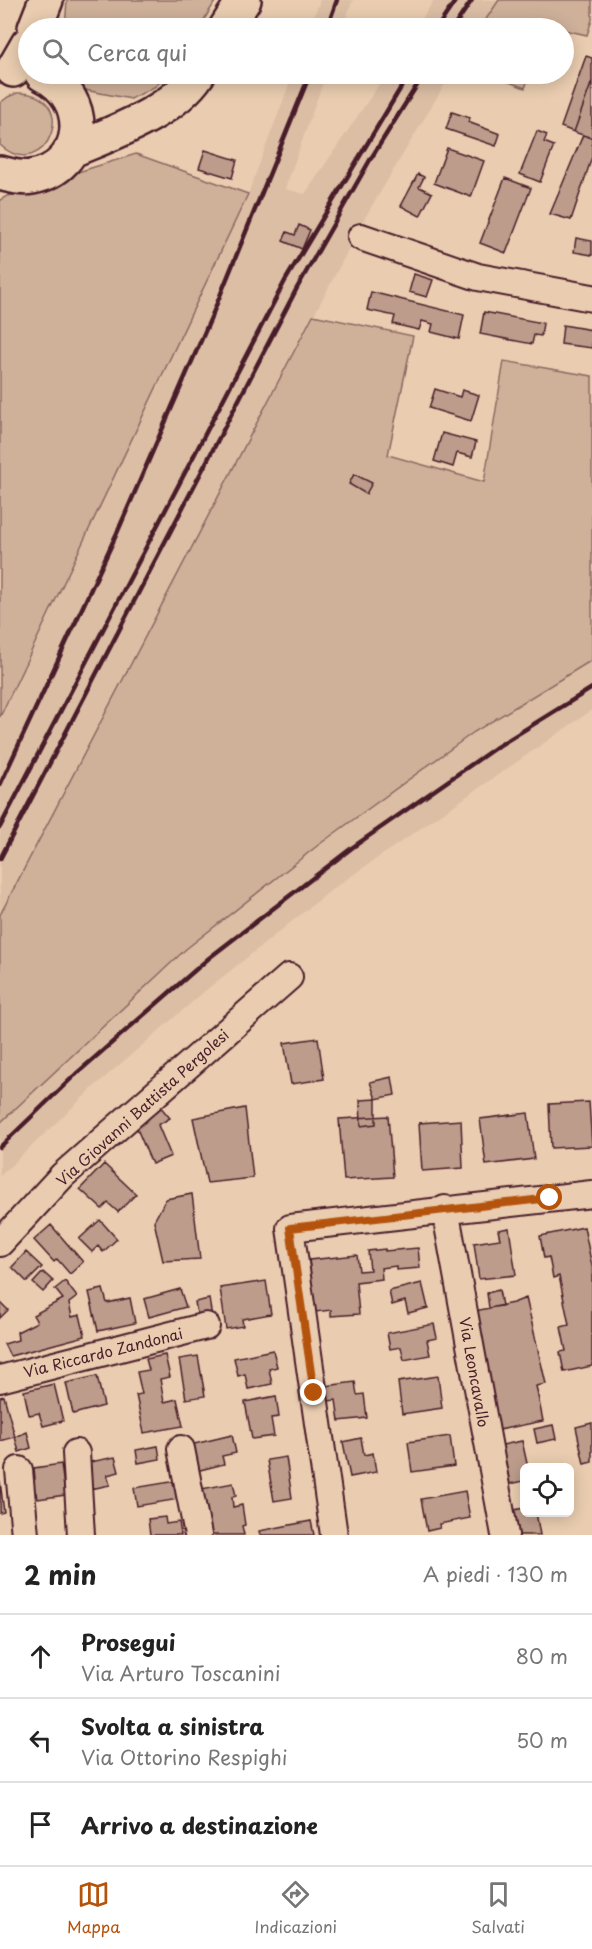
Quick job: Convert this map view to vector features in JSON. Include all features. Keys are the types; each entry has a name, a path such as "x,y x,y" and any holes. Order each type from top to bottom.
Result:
{"main road":[{"path":"232,18 244,0"},
{"path":"5,179 32,178 47,173 60,164 70,151 78,126 76,114 47,84"},
{"path":"55,84 99,110 118,111 172,99"},
{"path":"70,151 143,119 189,84"}],"street":[{"path":"361,237 478,277 592,298"},
{"name":"Via Giovanni Battista Pergolesi","path":"0,1243 63,1175 289,978"},
{"path":"334,1535 290,1228 592,1194"},
{"name":"Via Leoncavallo","path":"445,1209 505,1535"},
{"name":"Via Riccardo Zandonai","path":"0,1379 206,1326"},
{"path":"181,1449 198,1535"},
{"path":"76,1453 81,1535"},
{"path":"19,1470 25,1535"}],"shaded area":[{"path":"67,0 216,0 205,18 66,18"},
{"path":"320,0 353,0 346,18 314,18"},
{"path":"434,0 499,0 487,18 422,18"},
{"path":"499,0 592,0 592,20 587,35 574,32 574,18 487,18"},
{"path":"81,84 158,84 131,99 85,90"},
{"path":"289,84 322,84 285,189 305,194 379,84 445,84 366,216 0,915 0,717 248,194"},
{"path":"514,84 526,84 525,88"},
{"path":"17,93 37,97 49,107 53,120 51,134 43,147 32,154 17,155 0,145 0,103"},
{"path":"136,154 248,194 0,717 0,200 7,196 42,191 62,177"},
{"path":"313,315 413,336 388,455 484,482 504,361 592,376 592,660 474,732 317,846 186,949 0,1123 0,915"},
{"path":"592,660 592,710 334,888 205,991 95,1086 0,1176 0,1123 186,949 317,846 474,732"}],"building":[{"path":"586,56 592,58 592,81 574,132 561,127"},
{"path":"592,81 592,138 574,132"},
{"path":"452,112 470,118 468,122 500,134 496,146 446,129"},
{"path":"537,131 547,135 544,142 554,146 540,182 520,174"},
{"path":"583,135 592,138 592,157 571,220 550,214"},
{"path":"447,148 484,161 471,197 434,183"},
{"path":"205,150 237,160 232,178 199,168"},
{"path":"418,174 424,177 419,187 432,193 420,216 401,206"},
{"path":"505,178 531,188 506,253 480,243"},
{"path":"299,225 310,230 302,249 283,241 287,232 295,235"},
{"path":"576,238 592,241 592,255 574,252"},
{"path":"414,274 433,280 427,297 409,292"},
{"path":"371,292 464,315 459,339 431,332 433,324 422,321 419,330 393,324 395,316 367,310"},
{"path":"484,312 543,323 541,336 534,335 532,344 480,334"},
{"path":"563,325 592,330 592,348 561,344"},
{"path":"435,389 460,397 462,390 479,395 471,421 429,408"},
{"path":"442,433 476,442 472,457 457,453 453,467 434,461"},
{"path":"354,474 372,483 366,494 349,484"},
{"path":"318,1038 324,1079 291,1084 284,1043"},
{"path":"392,1077 395,1095 376,1099 370,1082"},
{"path":"376,1099 376,1124 361,1126 360,1100"},
{"path":"589,1102 592,1146 551,1148 549,1104"},
{"path":"159,1105 170,1118 158,1125 171,1156 152,1164 135,1124"},
{"path":"245,1108 253,1178 207,1183 193,1118"},
{"path":"528,1113 534,1159 486,1165 480,1119"},
{"path":"388,1116 393,1177 344,1180 339,1119"},
{"path":"461,1120 463,1168 422,1171 419,1123"},
{"path":"104,1164 136,1194 118,1212 108,1203 102,1209 80,1189"},
{"path":"192,1194 200,1259 163,1261 154,1221 166,1199"},
{"path":"100,1220 117,1239 103,1252 98,1246 92,1252 79,1239"},
{"path":"51,1225 83,1262 70,1274 57,1259 54,1262 34,1240"},
{"path":"584,1227 592,1266 592,1366 564,1372 560,1352 566,1351 561,1327 569,1325 559,1276 553,1278 549,1257 544,1258 540,1236"},
{"path":"509,1228 516,1275 479,1279 474,1243 500,1239 498,1230"},
{"path":"418,1248 420,1268 396,1270 396,1266 381,1268 382,1279 356,1282 359,1314 331,1316 331,1310 315,1312 309,1260 357,1255 359,1271 370,1270 368,1251"},
{"path":"26,1252 42,1267 27,1282 12,1267"},
{"path":"43,1272 53,1281 43,1292 33,1283"},
{"path":"65,1281 77,1297 69,1303 72,1317 80,1315 85,1336 10,1356 4,1344 18,1340 17,1332 37,1322 33,1315 63,1299 55,1289"},
{"path":"266,1281 271,1314 242,1319 243,1326 226,1329 220,1288"},
{"path":"422,1283 428,1308 408,1313 405,1301 392,1305 389,1291"},
{"path":"103,1289 107,1303 130,1298 135,1323 98,1331 89,1292"},
{"path":"180,1289 186,1307 149,1317 144,1299"},
{"path":"499,1290 502,1306 489,1308 487,1293"},
{"path":"526,1298 546,1384 536,1386 543,1421 499,1430 475,1311"},
{"path":"209,1299 212,1317 198,1319 195,1302"},
{"path":"0,1302 8,1310 0,1318"},
{"path":"434,1324 437,1338 427,1340 430,1355 404,1360 401,1347 390,1349 387,1333"},
{"path":"273,1350 277,1367 269,1369 272,1384 248,1389 245,1374 238,1376 234,1358"},
{"path":"165,1355 170,1377 160,1379 164,1402 177,1399 183,1426 144,1433 136,1395 142,1394 137,1372 149,1370 146,1359"},
{"path":"198,1356 205,1396 186,1399 179,1359"},
{"path":"97,1376 104,1406 73,1414 66,1383"},
{"path":"438,1376 442,1408 402,1414 398,1382"},
{"path":"355,1382 357,1395 364,1394 367,1418 339,1421 336,1400 328,1401 326,1386"},
{"path":"54,1384 63,1421 43,1426 39,1413 29,1415 24,1391"},
{"path":"4,1396 15,1437 0,1441 0,1397"},
{"path":"276,1396 279,1417 271,1418 274,1436 252,1439 245,1402"},
{"path":"592,1423 592,1462 584,1464 576,1427"},
{"path":"553,1425 556,1439 537,1443 534,1429"},
{"path":"27,1432 31,1448 19,1452 15,1437"},
{"path":"232,1435 236,1453 222,1456 224,1464 196,1471 190,1445"},
{"path":"450,1436 454,1466 412,1472 408,1442"},
{"path":"361,1438 364,1455 373,1453 376,1472 350,1477 343,1442"},
{"path":"522,1441 527,1463 520,1463 520,1482 505,1485 497,1446"},
{"path":"158,1446 160,1459 138,1463 136,1450"},
{"path":"115,1457 119,1472 107,1475 110,1485 86,1490 80,1464"},
{"path":"286,1457 292,1498 274,1501 267,1460"},
{"path":"61,1464 65,1495 38,1499 37,1493 26,1494 24,1481 35,1479 34,1468"},
{"path":"0,1481 4,1512 0,1513"},
{"path":"176,1481 179,1499 137,1506 134,1488"},
{"path":"233,1483 236,1496 232,1497 233,1507 242,1505 244,1535 205,1535 196,1490"},
{"path":"465,1491 470,1518 439,1524 440,1528 427,1531 421,1499"},
{"path":"520,1509 520,1517 537,1517 540,1535 513,1535 509,1511"},
{"path":"165,1517 166,1524 179,1522 181,1535 150,1535 148,1519"},
{"path":"311,1521 314,1535 260,1535 259,1531"}],"railway":[{"path":"331,18 337,0"},
{"path":"444,18 456,0"},
{"path":"460,18 472,0"},
{"path":"0,785 117,533 213,313 306,84"},
{"path":"0,827 285,281 403,84"},
{"path":"0,859 297,288 370,160 418,84"},
{"path":"0,1147 76,1074 209,958 353,847 495,748 592,688"}],"route":[{"path":"314,1393 290,1228 550,1198"}]}
